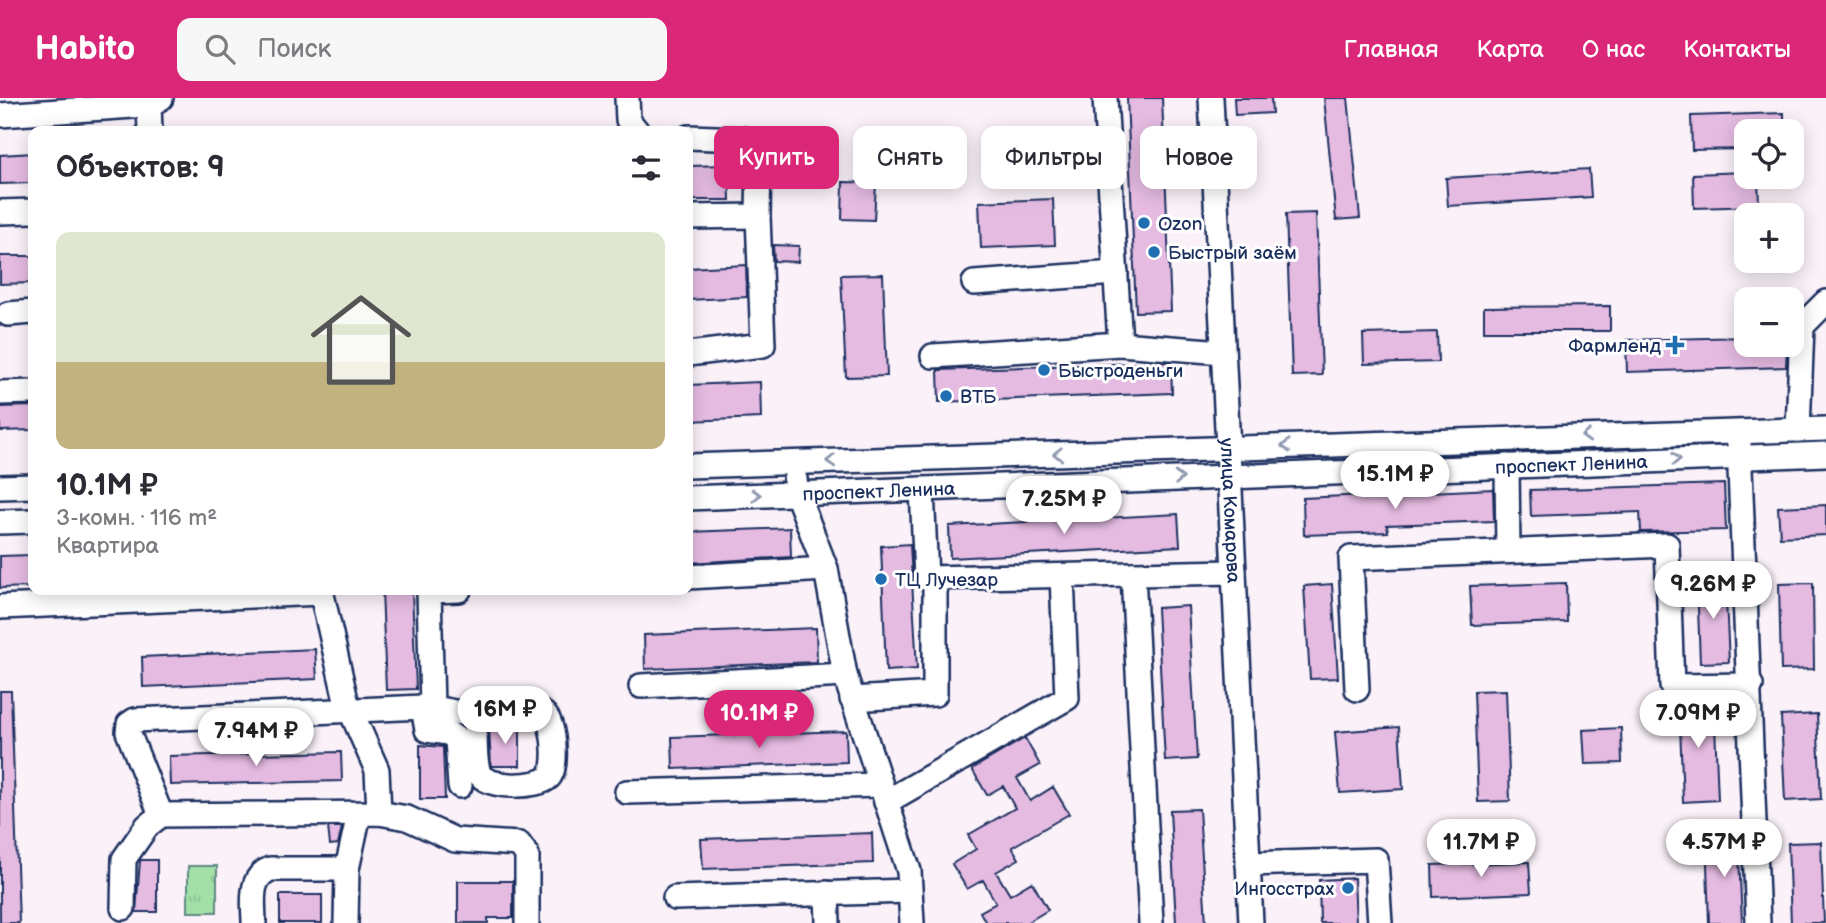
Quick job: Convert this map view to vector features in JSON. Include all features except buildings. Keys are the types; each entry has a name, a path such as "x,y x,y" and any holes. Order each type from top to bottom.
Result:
{"street":[{"path":"627,98 628,120 633,126"},
{"path":"1105,98 1120,344"},
{"name":"улица Комарова","path":"1211,98 1251,923"},
{"path":"0,115 155,102 151,126"},
{"path":"693,137 743,139 759,157 758,216 763,345 693,353"},
{"path":"0,212 28,211"},
{"path":"693,217 758,216"},
{"path":"974,283 1116,273"},
{"path":"1804,324 1826,302"},
{"path":"9,313 28,312"},
{"path":"1804,326 1826,325"},
{"path":"933,356 1120,344 1223,352"},
{"path":"1798,430 1801,357"},
{"path":"0,393 28,392"},
{"name":"проспект Ленина","path":"693,466 1826,429"},
{"path":"1739,432 1751,685 1758,923"},
{"name":"проспект Ленина","path":"693,498 1826,454"},
{"path":"793,462 797,494 826,569 845,675 909,871 912,923"},
{"path":"1507,466 1508,551"},
{"path":"0,487 28,486"},
{"path":"922,489 926,578 1234,572"},
{"path":"0,522 28,521"},
{"path":"1357,688 1351,558 1667,545 1672,686 1751,685"},
{"path":"693,577 826,569"},
{"path":"1133,574 1151,923"},
{"path":"627,793 883,793 1067,698 1062,576"},
{"path":"852,699 935,694 935,578"},
{"path":"0,607 258,595"},
{"path":"323,595 350,710 377,770 369,814 347,869 346,923"},
{"path":"429,595 428,730 448,733 457,739 460,786"},
{"path":"641,686 845,675"},
{"path":"161,815 128,732 131,721 428,707 475,714"},
{"path":"123,908 124,859 147,826 161,815 369,814 407,818 455,840 519,844 527,855 527,923"},
{"path":"1248,864 1376,860 1380,923"},
{"path":"254,923 254,884 264,871 347,869"},
{"path":"676,898 910,891"},
{"path":"827,893 828,923"}],"green space":[{"path":"188,866 217,866 217,912 188,912"}],"place":[{"name":"Ozon","path":"1144,223"},
{"name":"Быстрый заём","path":"1154,252"},
{"name":"Фармленд","path":"1675,345"},
{"name":"Быстроденьги","path":"1044,370"},
{"name":"ВТБ","path":"946,396"},
{"name":"ТЦ Лучезар","path":"881,579"},
{"name":"Ингосстрах","path":"1348,888"}]}
